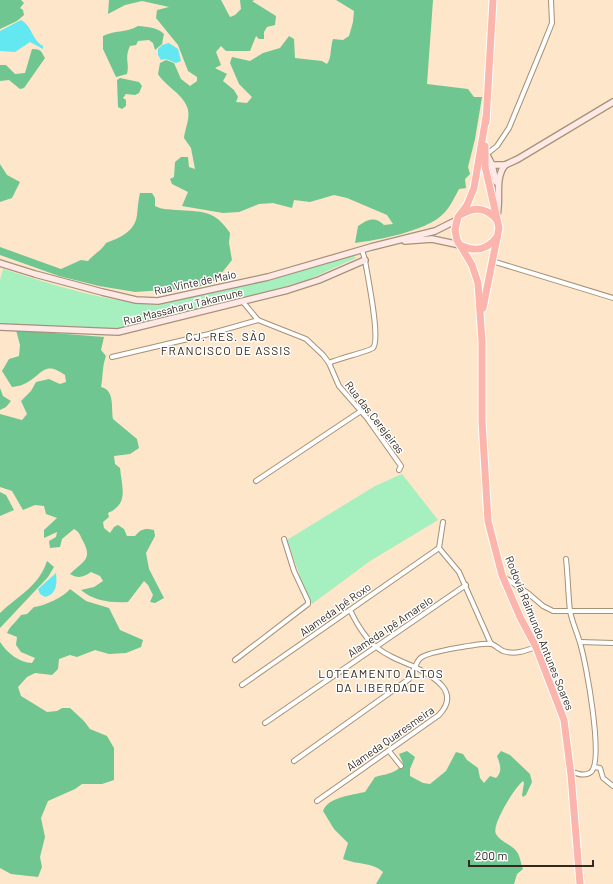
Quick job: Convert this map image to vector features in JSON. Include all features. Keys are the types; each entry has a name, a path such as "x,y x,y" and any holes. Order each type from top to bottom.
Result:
{"highway":[{"path":"481,320 498,236 497,218 485,166 486,117 493,0"},
{"path":"481,320 477,279 472,265 455,235 457,218 467,205 474,188 486,117"},
{"path":"457,218 470,210 482,209 497,218"},
{"path":"461,246 481,250 491,244 498,236"},
{"name":"Rodovia Raimundo Antunes Soares","path":"481,320 486,502 490,533 502,576 520,617 536,647 564,720 571,772 580,884"}],"street":[{"path":"499,194 492,165 486,152 497,146 509,128 552,23 551,0"},
{"path":"492,165 505,165 550,141 613,102"},
{"path":"497,218 499,174 505,165"},
{"name":"Rua Vinte de Maio","path":"0,263 102,292 136,300 158,301 268,277 393,241 435,231 457,218"},
{"name":"Rua Vinte de Maio","path":"393,241 432,239 461,246"},
{"path":"329,363 354,354 369,351 375,345 376,332 365,260 362,250"},
{"name":"Rua Massaharu Takamune","path":"0,328 118,332 243,302 311,283 365,260"},
{"path":"492,261 613,298"},
{"name":"Rua das Cerejeiras","path":"243,302 258,320 306,339 329,363 339,386 361,411 395,456 401,466 399,470"},
{"path":"112,357 216,332 258,320"},
{"path":"256,481 361,411"},
{"path":"443,522 439,548 459,572 491,644"},
{"path":"235,660 308,604 294,571 284,539"},
{"name":"Alameda Ipê Roxo","path":"242,685 439,548"},
{"path":"566,559 570,611 580,642 587,673 592,706 596,757 594,767 588,774 582,775 571,772"},
{"path":"502,576 548,609 570,611 613,611"},
{"name":"Alameda Ipê Amarelo","path":"265,723 466,586"},
{"path":"350,610 356,624 375,647 382,653 415,667"},
{"path":"580,642 613,642"},
{"path":"294,761 409,679 417,661 423,656 430,653 463,646 491,644 504,651 512,653 521,652 536,647"},
{"name":"Alameda Quaresmeira","path":"317,801 439,715 446,706 447,699 444,686 431,675 415,667"},
{"path":"389,751 401,766"},
{"path":"594,767 600,768 603,778 613,786"}],"green space":[{"path":"0,0 21,0 24,3 20,8 23,10 24,15 17,21 0,29"},
{"path":"109,0 221,0 230,17 235,15 241,9 240,0 255,0 252,1 276,16 275,25 267,27 264,32 264,39 259,39 256,36 250,51 226,51 221,46 216,52 221,65 215,68 227,74 223,81 234,90 238,97 236,102 247,103 252,97 239,84 230,63 232,57 250,61 263,53 280,48 289,36 294,39 295,58 322,61 327,64 330,58 333,39 343,40 349,36 353,22 354,11 336,0 433,0 427,84 468,89 474,97 482,97 475,139 468,167 470,174 465,179 466,188 459,189 452,203 445,212 425,226 389,237 355,243 358,226 365,222 378,220 384,225 393,224 387,215 347,198 334,195 310,202 294,200 292,208 273,203 259,204 239,212 223,213 182,206 188,192 172,184 170,179 174,177 175,162 181,157 188,157 189,167 195,169 191,148 184,138 188,120 188,110 179,95 161,79 158,74 160,63 166,60 174,63 181,79 190,86 197,81 197,77 188,71 178,45 156,18 157,10 169,7 142,1 125,5 108,14"},
{"path":"138,26 152,28 164,34 162,44 155,50 153,43 149,40 138,41 136,45 130,46 127,54 127,74 116,77 103,49 103,36 129,30"},
{"path":"32,49 39,50 45,58 24,88 20,89 9,80 0,81 0,65 6,65 15,74 25,73"},
{"path":"120,78 139,82 142,86 139,93 135,95 126,94 123,98 126,100 126,106 122,109 118,107 117,80"},
{"path":"0,164 7,175 20,182 12,198 0,202"},
{"path":"140,193 152,193 155,198 155,206 166,209 207,213 224,225 230,233 229,243 232,260 217,279 209,284 193,288 135,292 99,286 59,276 0,255 0,247 61,269 81,260 88,261 106,243 126,234 130,230 136,221"},
{"path":"353,255 356,258 305,281 119,331 0,326 0,280 3,269 99,297 159,305"},
{"path":"16,330 104,337 101,350 106,356 101,387 108,392 112,400 113,419 137,439 139,448 130,454 114,456 115,464 120,468 123,495 119,505 108,513 109,517 103,522 104,528 110,533 114,527 118,525 124,529 127,536 135,536 143,530 154,530 155,536 146,553 149,569 164,598 155,603 150,602 153,595 148,585 144,581 128,602 115,602 97,599 86,594 81,590 94,587 103,581 100,576 91,572 81,577 70,574 85,560 87,556 86,547 79,533 74,529 62,539 60,547 50,548 49,541 56,537 57,532 44,538 44,530 57,518 46,514 44,506 35,505 23,510 12,491 0,487 0,414 22,420 27,414 21,401 31,391 36,382 49,379 60,384 66,382 65,375 58,370 47,369 43,370 23,385 12,387 2,371 9,359 19,356 20,345"},
{"path":"0,388 3,396 11,401 6,407 0,410"},
{"path":"402,474 438,520 370,561 312,604 303,585 287,540 375,486"},
{"path":"0,492 6,495 14,510 0,516"},
{"path":"47,561 54,567 48,577 0,628 0,613 34,584"},
{"path":"70,589 86,601 109,608 120,630 143,640 141,647 126,653 109,654 95,650 77,657 70,655 59,659 58,669 52,675 35,673 27,677 18,687 21,696 47,712 57,711 62,708 70,708 90,729 107,736 114,748 114,780 102,784 82,784 75,789 48,801 41,818 45,837 40,857 42,867 38,877 11,874 0,868 0,642 14,657 27,663 32,663 35,658 21,652 16,645 17,637 7,633 8,630 21,615 27,614 34,607 54,601"},
{"path":"407,751 415,757 410,769 410,776 423,783 430,784 446,771 456,752 463,754 467,760 478,768 480,778 484,783 490,776 496,778 500,773 497,756 501,751 510,755 530,774 532,782 526,795 523,797 522,795 523,781 505,806 495,829 498,837 515,849 520,858 523,869 517,874 514,884 376,884 383,872 369,865 343,859 348,843 334,829 323,811 326,806 341,797 365,792 375,777 398,769 403,763 399,754"}],"water":[{"path":"21,20 28,26 36,40 43,46 43,49 30,42 15,52 0,51 0,31"},
{"path":"169,43 178,49 181,61 176,63 166,59 161,60 158,55 158,49 162,45"},
{"path":"56,573 56,584 54,591 49,596 45,597 40,594 38,589"}],"district":[{"name":"CJ. RES. SÃO FRANCISCO DE ASSIS","path":"226,343"},
{"name":"LOTEAMENTO ALTOS DA LIBERDADE","path":"381,680"}]}
